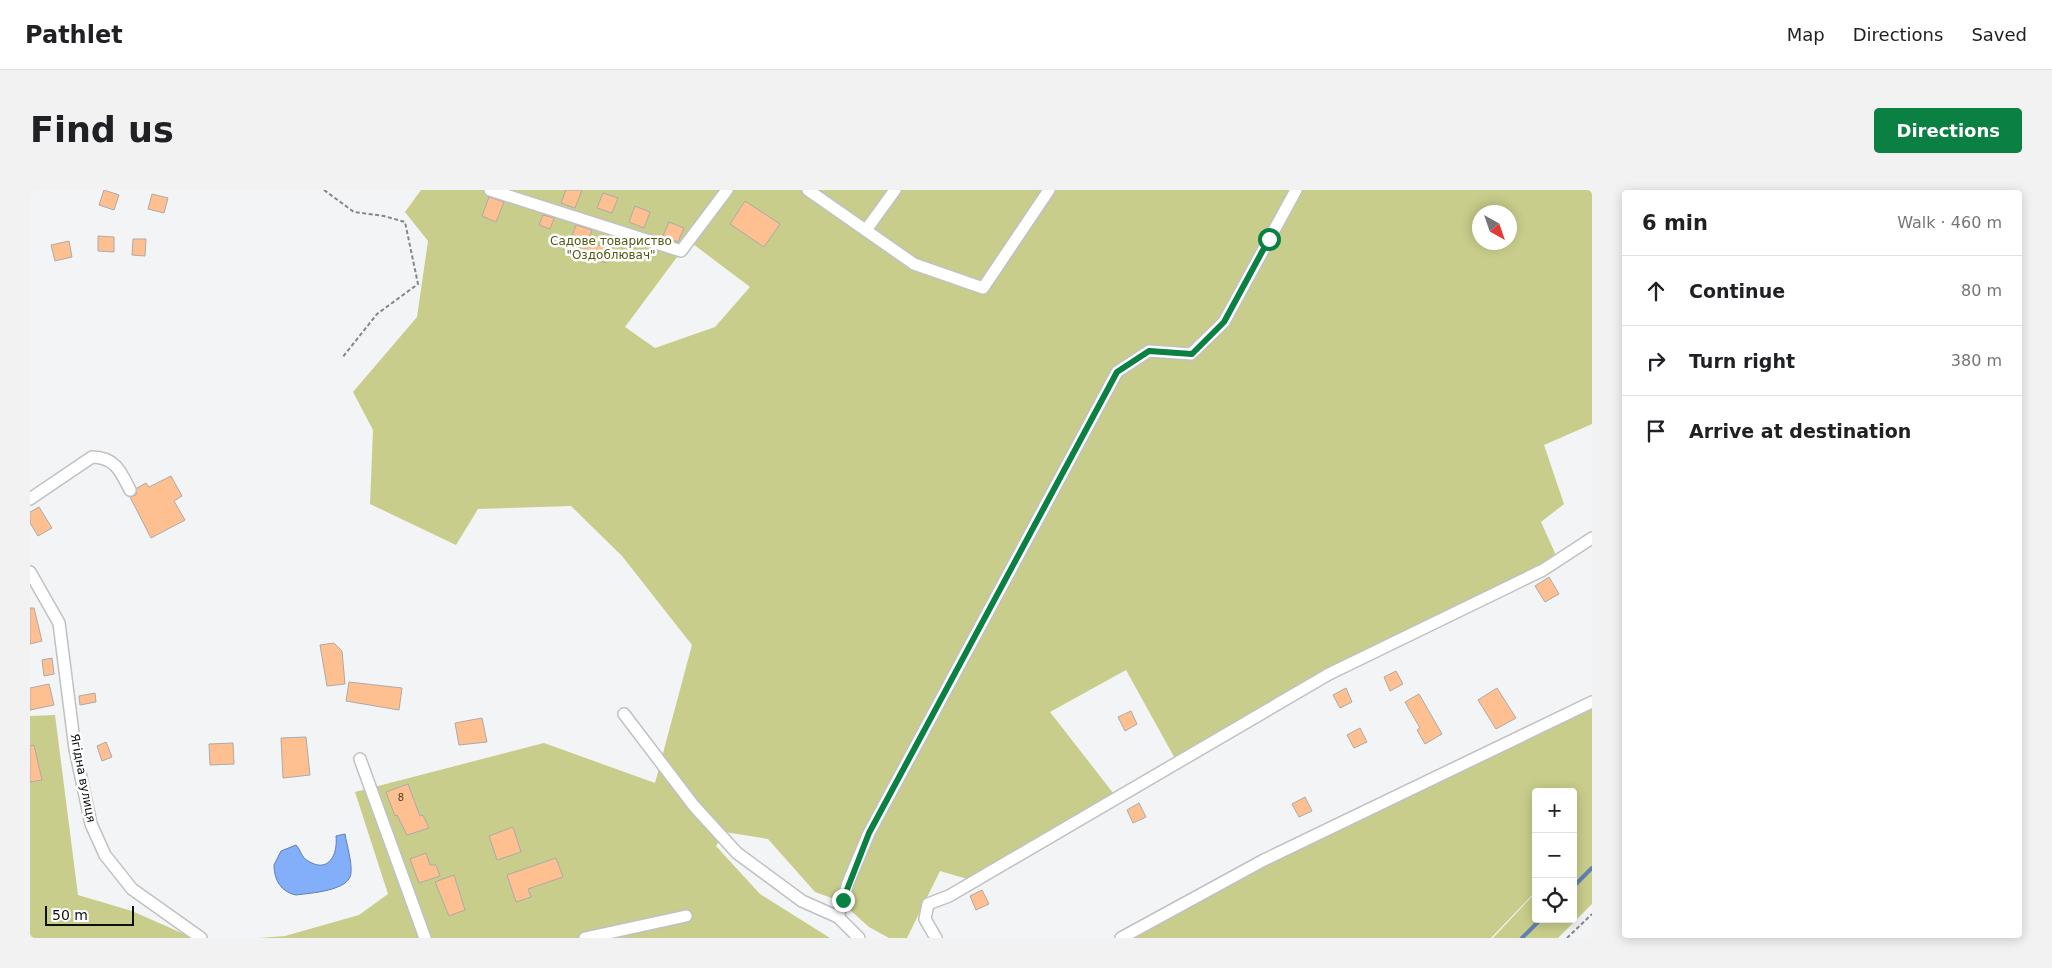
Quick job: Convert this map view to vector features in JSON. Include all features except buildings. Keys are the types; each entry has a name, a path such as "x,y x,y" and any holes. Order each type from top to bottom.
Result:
{"street":[{"path":"490,190 681,251 726,190"},
{"path":"808,190 914,264 984,288 1049,190"},
{"path":"866,230 895,190"},
{"path":"838,917 848,883 869,833 1117,372 1149,351 1192,354 1224,322 1296,190"},
{"path":"30,499 92,457 102,457 112,461 119,468 130,490"},
{"path":"936,938 925,919 928,904 949,896 1329,674 1543,570 1592,538"},
{"name":"Ягідна вулиця","path":"30,572 59,623 75,749 90,824 105,855 132,889 201,938"},
{"path":"1121,938 1264,860 1592,702"},
{"path":"624,714 694,806 737,853 802,901 838,917 859,938"},
{"path":"360,759 425,938"},
{"path":"585,938 686,916"}],"path":[{"path":"324,190 354,212 384,216 405,222 418,284 377,314 342,358"},
{"path":"1567,938 1592,914"}],"green space":[{"name":"Садове товариство \"Оздоблювач\"","path":"421,190 1592,190 1592,424 1544,445 1564,504 1541,522 1555,553 1543,570 1329,674 1178,764 1126,670 1050,712 1117,798 974,881 940,871 907,938 889,938 869,927 840,901 815,892 768,839 725,832 716,846 760,894 830,938 259,938 285,936 359,915 388,894 355,792 544,743 655,783 692,645 622,556 571,506 478,509 456,545 370,504 373,430 353,392 417,317 428,241 405,212","holes":["689,241 750,287 715,327 655,348 625,327"]},
{"path":"1592,702 1592,904 1577,919 1577,788 1532,788 1532,895 1491,938 1121,938 1264,860"},
{"path":"55,715 78,895 132,911 193,938 30,938 30,716"},
{"path":"1532,896 1532,923 1573,923 1558,938 1493,938"}],"water":[{"path":"345,834 351,873 349,879 344,884 328,890 296,895 282,888 275,876 274,865 281,851 296,845 306,859 315,864 327,864 334,855 336,836"}],"waterway":[{"path":"1577,883 1592,868"},
{"path":"1522,938 1537,923"}],"route":[{"path":"843,900 869,833 1117,372 1149,351 1192,354 1224,322 1269,239"}]}
